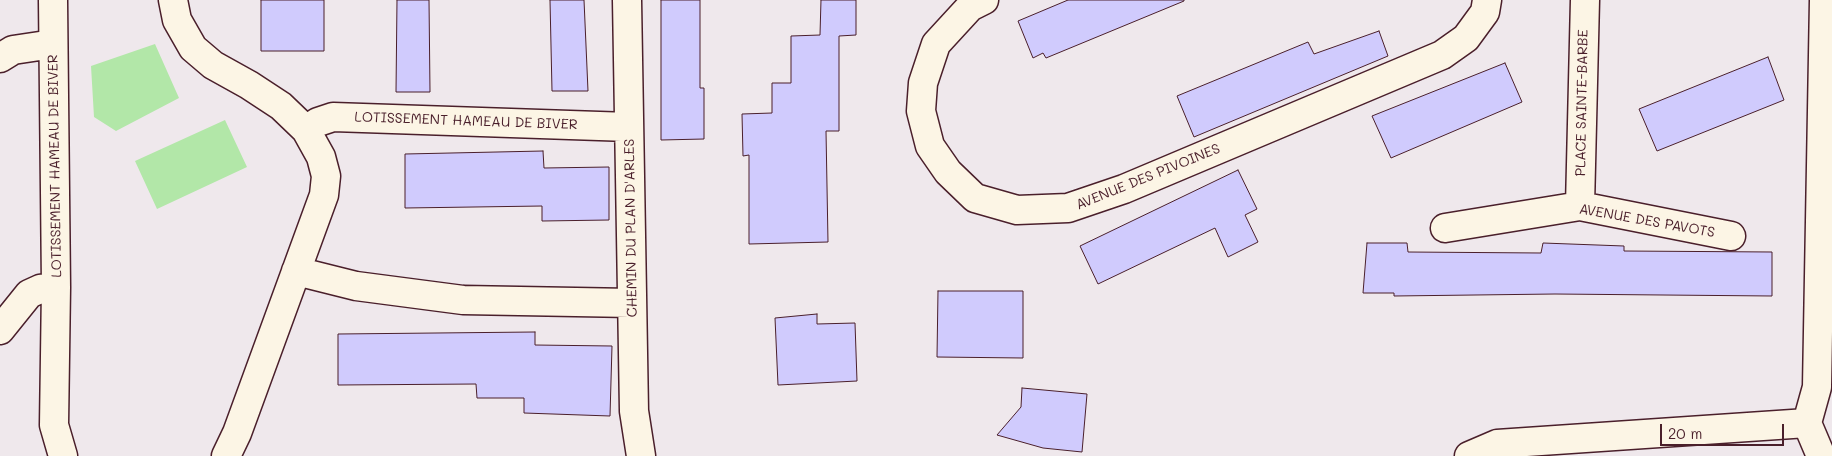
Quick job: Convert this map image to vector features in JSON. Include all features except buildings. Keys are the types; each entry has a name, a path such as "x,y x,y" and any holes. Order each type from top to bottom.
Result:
{"street":[{"name":"LOTISSEMENT HAMEAU DE BIVER","path":"53,0 56,288 54,424 63,456"},
{"path":"173,0 177,20 193,48 213,65 281,106 306,130 322,157 326,176 324,195 237,434 226,456"},
{"name":"CHEMIN DU PLAN D'ARLES","path":"627,0 634,411 641,456"},
{"name":"AVENUE DES PIVOINES","path":"984,0 970,8 936,44 922,83 922,111 930,146 948,172 975,198 1017,210 1068,208 1124,189 1442,55 1466,38 1485,12 1487,0"},
{"name":"PLACE SAINTE-BARBE","path":"1580,206 1585,0"},
{"path":"1821,456 1807,423 1817,388 1825,338 1824,0"},
{"name":"LOTISSEMENT HAMEAU DE BIVER","path":"0,58 13,50 53,44"},
{"name":"LOTISSEMENT HAMEAU DE BIVER","path":"306,130 318,122 332,117 629,127"},
{"name":"AVENUE DES PAVOTS","path":"1445,228 1580,206 1731,236"},
{"path":"296,271 356,286 463,300 632,303"},
{"name":"LOTISSEMENT HAMEAU DE BIVER","path":"0,330 29,294 40,289 56,288"},
{"path":"1469,456 1497,444 1807,423"}],"green space":[{"path":"155,44 179,98 116,131 94,117 91,66"},
{"path":"225,120 247,167 157,209 135,161"}]}
